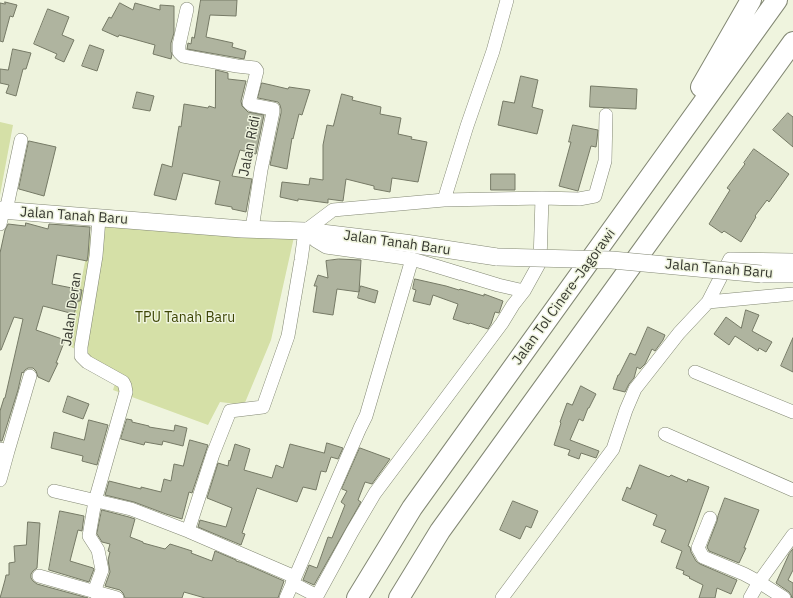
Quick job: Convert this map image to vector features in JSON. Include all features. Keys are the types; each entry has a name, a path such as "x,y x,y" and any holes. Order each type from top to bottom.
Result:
{"highway":[{"path":"641,189 751,0"},
{"name":"Jalan Tol Cinere–Jagorawi","path":"357,598 412,508 777,0"},
{"path":"399,598 440,531 793,42"}],"main road":[{"name":"Jalan Tanah Baru","path":"2,214 252,229 305,230 497,257 612,260 761,274 793,274"}],"street":[{"path":"444,200 507,0"},
{"name":"Jalan Ridi","path":"187,9 179,45 179,52 183,56 255,68 257,71 250,103 252,105 273,109 261,170 252,229"},
{"path":"188,532 213,454 230,411 263,406 288,336 305,230 333,210 444,200 542,198 579,199 595,196 605,161 606,115"},
{"path":"2,214 21,140"},
{"path":"54,491 131,509 188,532 290,588 317,596 352,532 376,493 524,291 540,262 542,198"},
{"name":"Jalan Deran","path":"95,501 126,392 123,382 87,362 81,356 80,347 96,256 99,219"},
{"path":"305,230 316,241 326,247 412,259 498,285 524,291"},
{"path":"290,588 366,416 412,259"},
{"path":"506,597 612,449 635,389 679,332 708,302 730,259 793,260"},
{"path":"708,302 793,294"},
{"path":"696,372 793,412"},
{"path":"0,480 4,450 30,376"},
{"path":"665,434 793,490"},
{"path":"94,592 102,570 98,550 89,536 95,501"},
{"path":"710,518 698,548 703,557 744,574 784,598"},
{"path":"750,598 759,582 793,535"},
{"path":"39,576 117,598"}],"green space":[{"path":"0,122 13,125 0,195"},
{"name":"TPU Tanah Baru","path":"93,223 294,237 271,340 244,405 220,402 208,425 113,390 118,374 68,345"}],"building":[{"path":"201,0 237,0 236,16 210,15 206,37 233,43 232,47 246,51 244,59 187,49 188,43 191,44 192,37 194,38"},
{"path":"5,2 17,5 13,17 10,16 3,42 0,41 0,3 5,4"},
{"path":"120,3 133,10 135,3 160,10 160,5 174,6 174,33 171,43 171,59 153,54 155,45 119,35 118,37 102,30 109,17 111,18"},
{"path":"48,9 69,17 62,35 74,40 64,62 55,58 57,54 34,44"},
{"path":"90,45 104,50 97,71 82,66"},
{"path":"13,49 31,53 26,69 23,69 16,96 6,93 9,85 0,83 0,69 8,70"},
{"path":"216,70 228,73 228,79 246,81 241,101 242,106 248,112 264,115 256,154 240,150 232,176 252,179 246,212 232,209 232,207 215,204 220,181 183,173 176,200 154,195 162,164 172,167 179,126 181,127 184,104 208,108 209,106 215,108"},
{"path":"521,76 538,80 532,107 543,110 537,134 498,125 503,101 514,103"},
{"path":"262,83 288,89 289,87 310,90 302,115 299,114 293,139 292,138 287,169 270,165 281,109 278,102 258,98"},
{"path":"591,86 637,89 636,109 590,107"},
{"path":"137,92 154,96 150,111 133,108"},
{"path":"342,94 353,97 352,100 381,107 380,114 401,118 398,134 412,137 411,139 427,142 418,182 392,178 390,192 374,189 374,186 346,179 343,201 328,199 328,203 298,199 298,201 280,197 282,182 309,185 310,178 323,180 323,145 327,125 333,126"},
{"path":"788,113 793,117 793,147 773,130"},
{"path":"573,125 598,130 596,147 591,146 578,191 559,186 571,142 569,142"},
{"path":"29,141 56,147 44,196 19,189"},
{"path":"754,149 789,174 769,202 767,200 755,216 756,217 741,242 724,231 722,233 709,224 730,190 727,188"},
{"path":"491,174 515,174 515,190 491,190"},
{"path":"26,223 48,229 49,224 90,227 88,255 87,261 57,255 52,284 82,290 80,301 78,301 74,314 43,306 36,330 65,340 56,363 58,363 49,382 38,377 33,368 28,368 23,373 22,372 2,441 0,441 0,411 5,398 23,319 14,317 0,350 0,253 5,230 8,224 25,226"},
{"path":"339,259 361,260 359,292 337,289 333,315 313,312 317,286 314,286 318,275 328,278 326,261"},
{"path":"415,279 484,296 484,294 503,301 499,313 495,312 488,329 453,319 458,304 433,295 430,305 413,301 416,290 413,289"},
{"path":"361,286 378,291 375,303 358,298"},
{"path":"746,310 759,315 752,331 772,342 766,352 759,348 758,351 735,336 729,345 714,334 726,317 741,328"},
{"path":"648,327 665,335 663,340 655,351 652,349 645,364 640,369 637,367 634,378 625,392 613,389 618,375 630,353 635,355"},
{"path":"793,338 793,372 781,366"},
{"path":"581,386 596,394 583,421 579,419 570,440 599,451 596,458 581,453 579,459 568,455 570,450 554,445 567,403 572,405"},
{"path":"68,396 89,404 83,419 63,412"},
{"path":"127,419 149,427 174,431 175,425 187,428 183,446 163,441 162,445 145,442 144,445 121,439"},
{"path":"89,420 108,425 97,465 82,461 83,456 51,448 54,432 84,440"},
{"path":"190,440 208,445 192,493 189,492 182,519 134,502 105,495 109,481 141,489 141,487 161,492 164,479 171,481 174,464 183,466"},
{"path":"327,443 343,448 338,459 331,457 326,472 321,471 316,490 303,487 297,502 257,488 242,533 245,534 241,545 198,527 200,520 226,527 232,508 207,498 218,463 228,466 235,444 250,449 244,470 272,478 276,465 283,468 290,444 324,453"},
{"path":"360,448 390,459 372,484 365,482 358,500 361,502 314,585 303,580 309,565 317,568 328,537 332,538 345,505 341,502 347,491 342,489"},
{"path":"640,465 669,477 671,475 687,482 688,479 709,487 688,546 690,547 696,561 700,564 737,580 731,594 717,588 715,598 699,598 703,585 683,574 684,571 676,568 682,551 661,542 666,530 653,525 657,515 622,500 627,487 630,489"},
{"path":"725,498 759,510 744,548 746,548 739,563 709,551 707,547"},
{"path":"513,501 538,511 531,528 526,526 520,539 500,530"},
{"path":"102,510 135,519 130,537 143,543 165,549 170,544 192,551 191,553 212,561 215,551 284,581 278,598 205,598 184,592 182,598 125,598 120,590 105,586 110,572 108,560 110,552 108,551 110,544 102,542 97,534"},
{"path":"60,511 84,516 82,531 78,530 70,561 94,569 89,582 49,570"},
{"path":"28,522 40,523 37,568 31,574 33,581 37,584 88,598 0,598 6,575 9,575 9,563 15,562 14,546 26,545"},
{"path":"793,549 793,570 788,580 793,583 792,598 789,592 776,583 789,554"}]}
